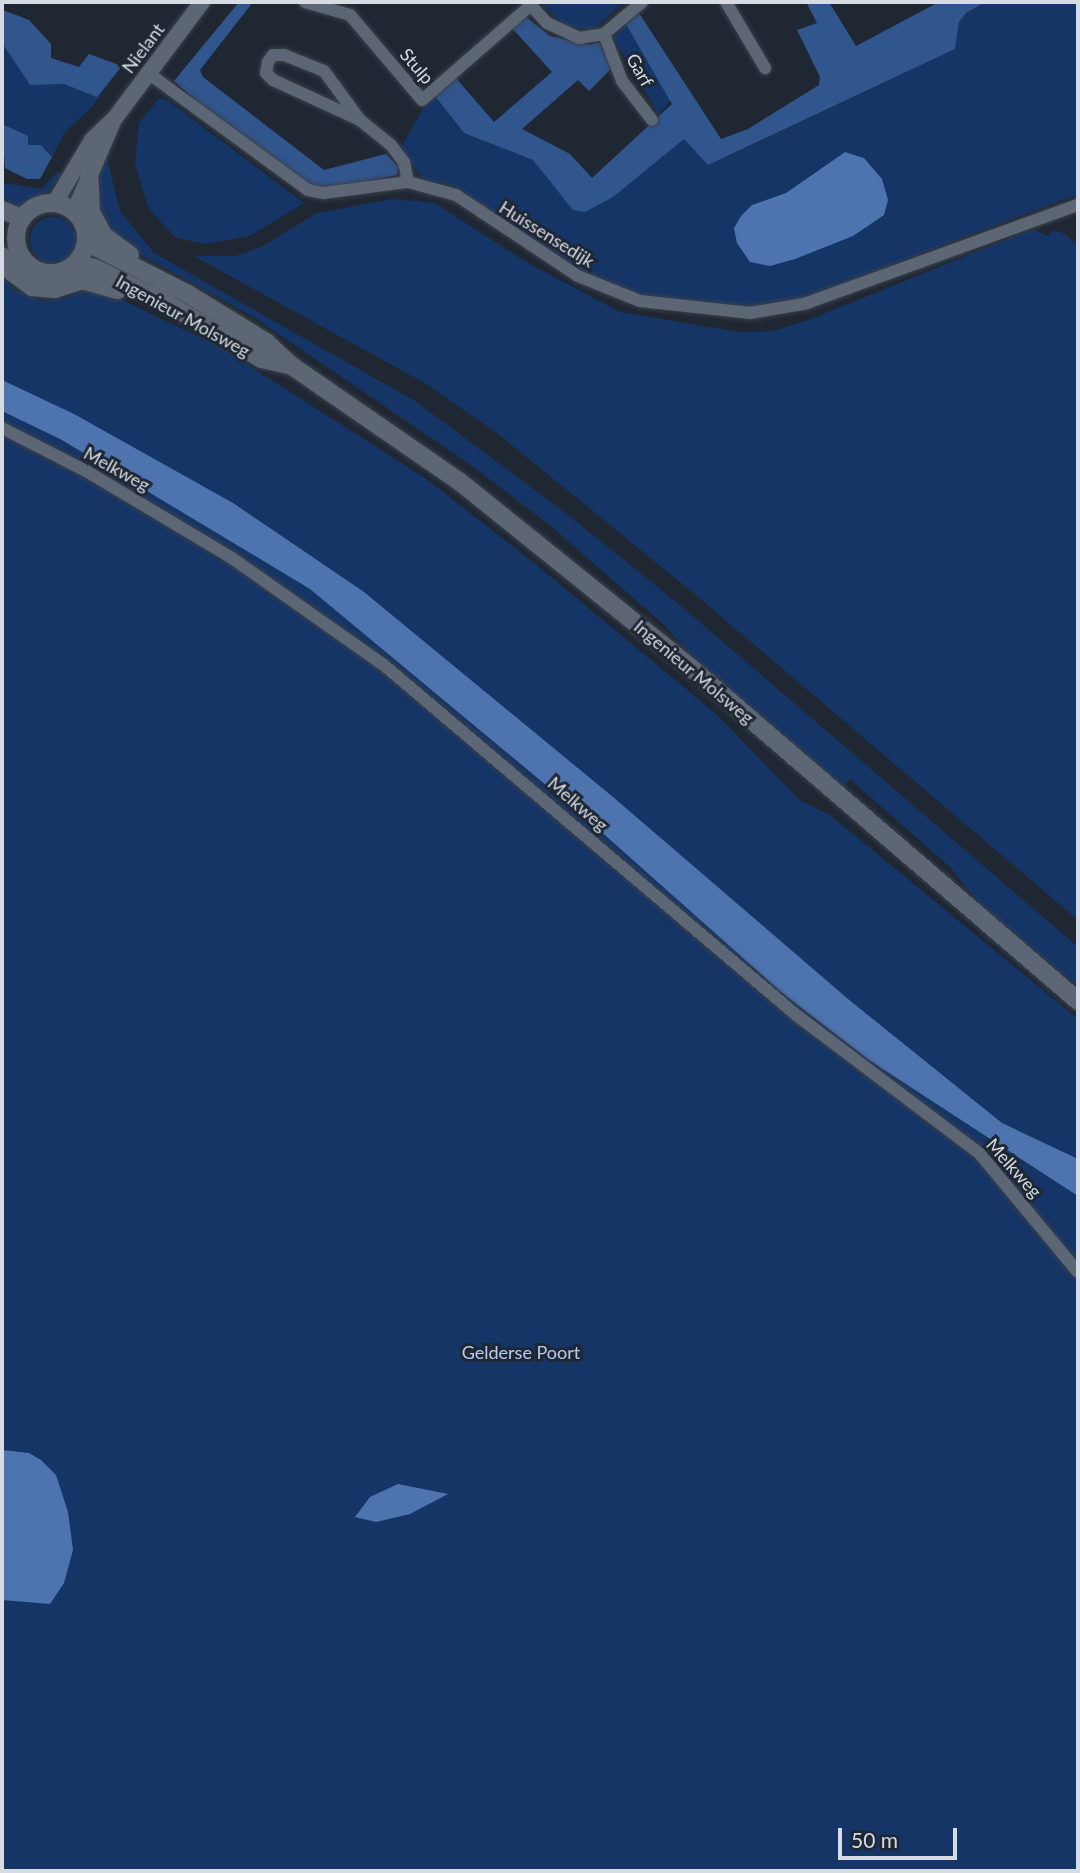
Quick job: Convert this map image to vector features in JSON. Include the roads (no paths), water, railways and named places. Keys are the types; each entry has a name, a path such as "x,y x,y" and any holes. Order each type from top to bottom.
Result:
{"main road":[{"path":"89,172 91,212 104,236 176,281 188,294"},
{"path":"54,204 74,212 85,230 86,242 75,264 54,274 31,268 9,234 22,218 36,207 54,204"},
{"path":"2,210 22,218"},
{"name":"Ingenieur Molsweg","path":"86,242 188,294 266,342 292,366 460,482 690,667 1078,1001"},
{"path":"2,256 12,272 32,287 55,289 82,280 107,285 178,313"},
{"name":"Ingenieur Molsweg","path":"75,264 117,279 163,301 178,313 262,359 292,366"}],"street":[{"name":"Nielant","path":"54,204 92,140 115,118 202,2"},
{"name":"Stulp","path":"305,2 350,15 422,100 529,3"},
{"path":"529,3 561,32 579,38 604,34 641,2"},
{"path":"726,2 765,68"},
{"name":"Garf","path":"604,34 622,82 652,120"},
{"path":"360,120 324,71 284,55 273,55 268,62 266,73 272,80 360,120 391,145 404,162 408,182"},
{"name":"Huissensedijk","path":"148,73 308,190 324,193 408,182 456,195 578,276 640,301 750,313 804,304 1078,206"},
{"name":"Nielant","path":"74,212 89,172 115,118"},
{"name":"Melkweg","path":"2,428 161,513 385,666 795,1014 980,1154 1078,1272"}],"park label":[{"name":"Gelderse Poort","path":"521,1352"}]}
